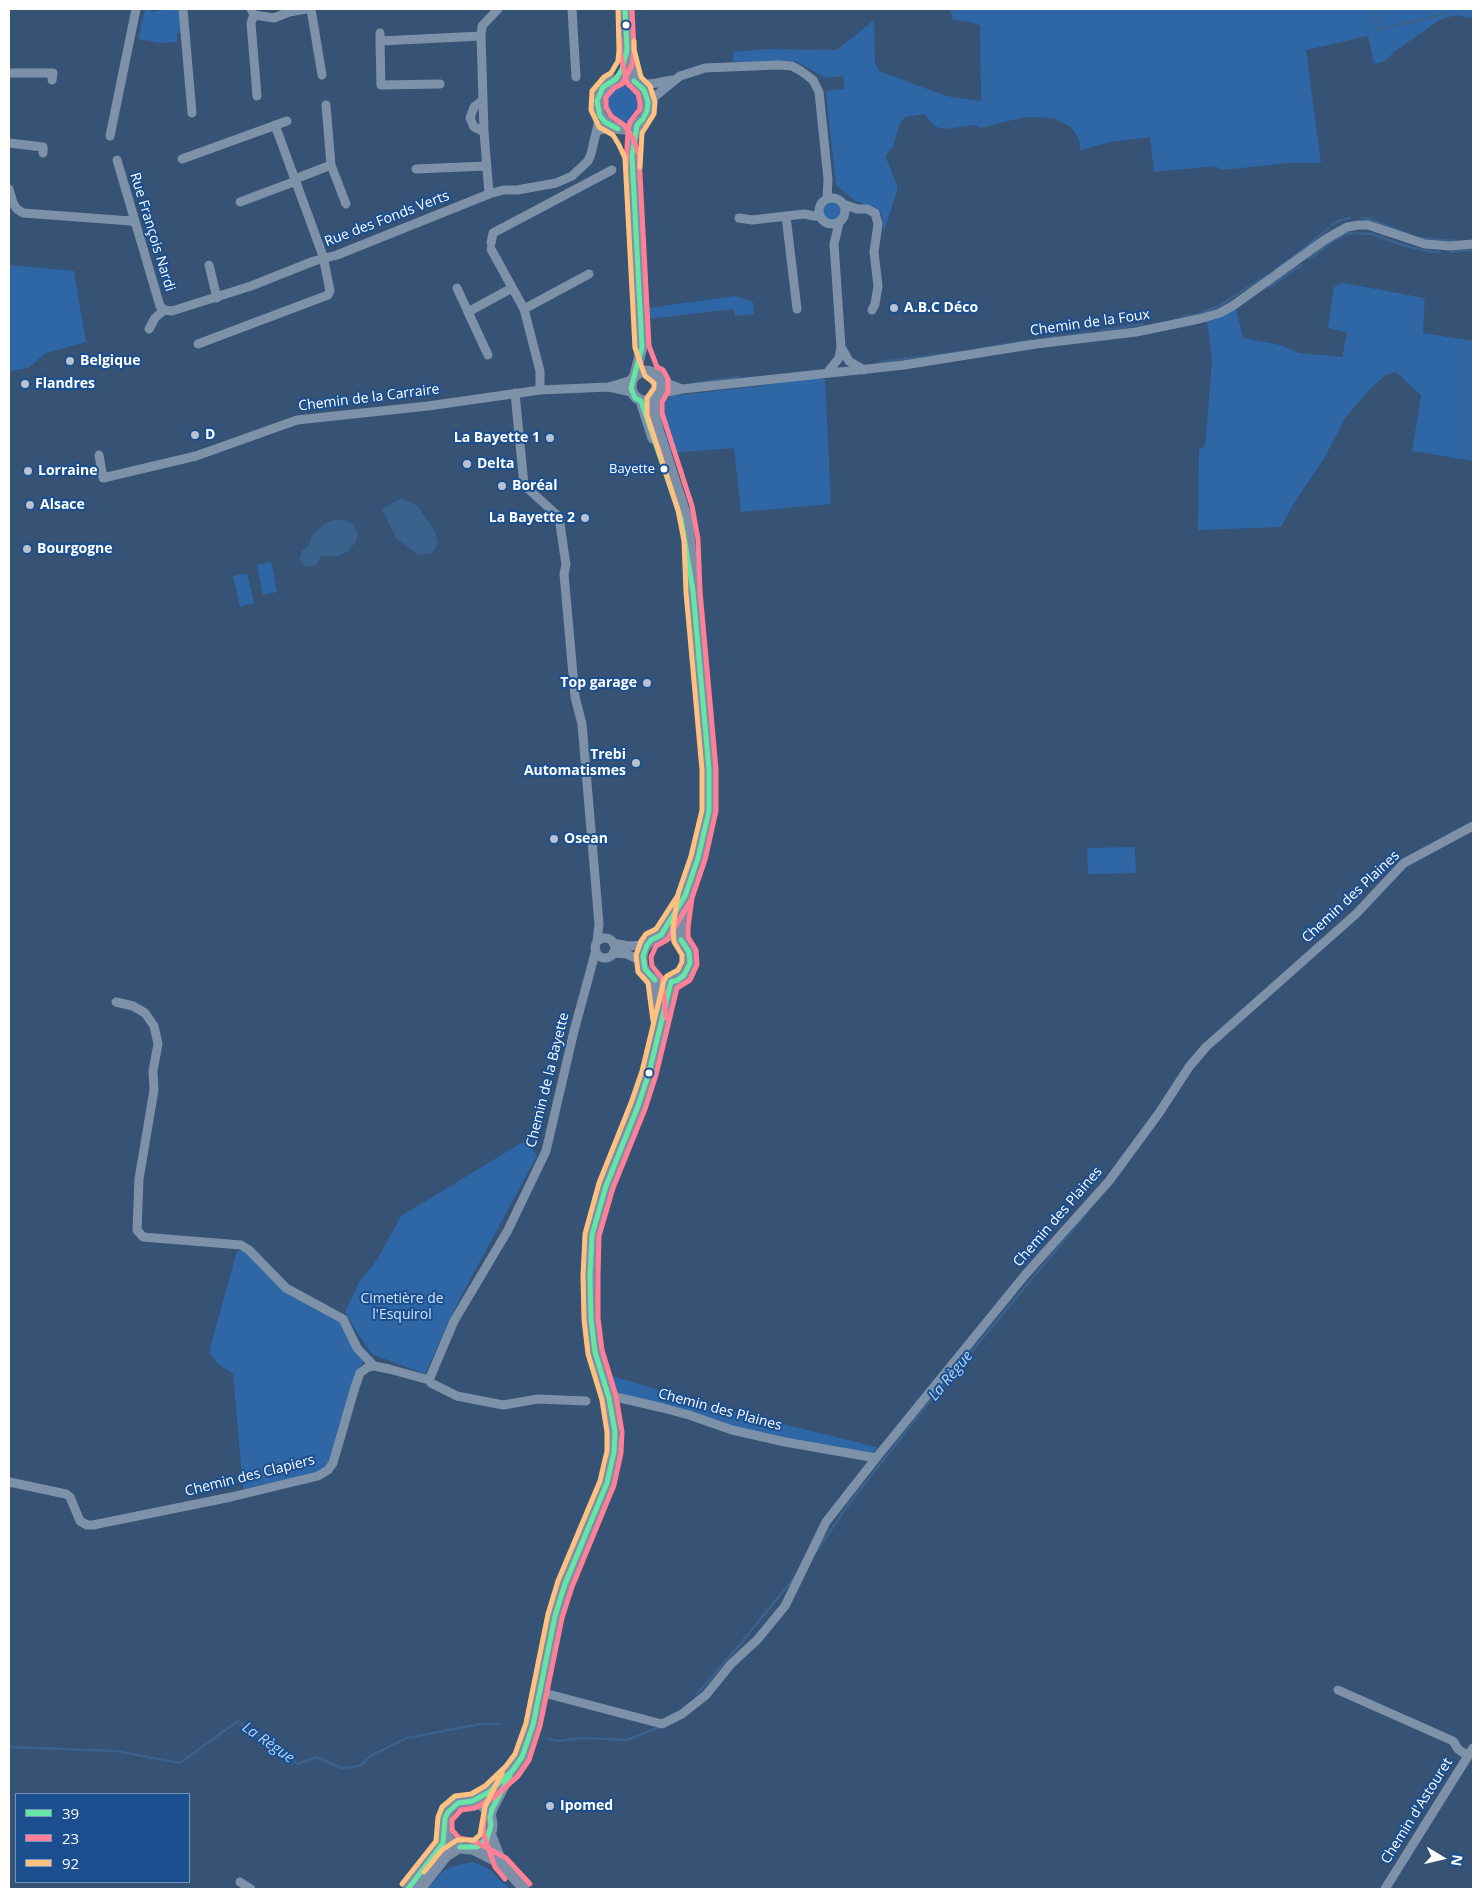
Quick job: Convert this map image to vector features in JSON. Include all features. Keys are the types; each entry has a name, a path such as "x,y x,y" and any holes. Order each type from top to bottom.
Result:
{"main road":[{"path":"625,9 627,50 637,83"},
{"path":"627,50 622,69 616,79 603,87 597,101 600,116 626,141 632,156"},
{"path":"614,128 631,128 637,125 647,111 648,102 644,90 637,83 628,79 616,79"},
{"path":"637,125 633,139 632,156 642,347 651,372"},
{"path":"642,347 633,382 635,398 646,402 657,397"},
{"path":"633,382 646,371 657,375 661,381 654,414 688,522 691,540 693,591 710,790 709,811 685,896 680,928 681,940 689,952 690,963 684,975 671,982 665,983 655,980 645,969 643,962 642,956 647,945 651,940 661,935 668,935 681,940"},
{"path":"641,401 682,519 693,591"},
{"path":"661,935 685,896"},
{"path":"655,980 660,1023"},
{"path":"490,1817 492,1809 527,1744 540,1692 555,1616 565,1584 607,1483 612,1466 615,1432 609,1398 595,1352 591,1320 589,1282 592,1235 606,1186 649,1073 671,982"},
{"path":"473,1801 489,1792 512,1771"},
{"path":"408,1889 439,1850 445,1832 445,1818 452,1806 465,1801 473,1801 480,1804 486,1810 492,1825 490,1833 483,1843 446,1856 420,1889"},
{"path":"445,1832 448,1839 502,1864"},
{"path":"490,1833 502,1864 524,1889"}],"street":[{"path":"110,136 136,9"},
{"path":"183,9 192,113"},
{"path":"257,96 251,23 252,12 274,18 289,12 306,9"},
{"path":"311,9 322,75"},
{"path":"490,194 484,132 481,36 482,26 498,9"},
{"path":"572,9 576,77"},
{"path":"440,84 382,84 380,37 481,36"},
{"path":"637,83 657,84 705,68 778,65 792,66 813,80 819,92 828,179 835,201 845,209 834,244 841,347 839,358 827,374"},
{"path":"9,73 53,73 52,80"},
{"path":"648,102 675,79"},
{"path":"483,100 474,107 470,118 474,127 484,132"},
{"path":"326,105 331,165 346,204"},
{"name":"Rue des Fonds Verts","path":"164,310 172,312 251,286 314,261 337,255 490,194 504,190 517,190 556,183 572,176 588,160 591,154 600,116"},
{"path":"182,159 287,121"},
{"path":"198,344 328,295 330,291 324,259 275,125"},
{"path":"597,131 614,128"},
{"path":"9,142 43,147 43,153"},
{"name":"Rue François Nardi","path":"116,160 160,306 164,310"},
{"path":"240,202 331,165"},
{"path":"416,169 486,166"},
{"path":"540,390 540,371 524,309 491,246 494,233 612,170"},
{"path":"572,176 578,188"},
{"path":"9,189 11,204 23,213 131,221 135,223"},
{"path":"739,218 752,220 804,214 835,201 857,209 867,209 875,213 878,224 874,252 877,295 872,310"},
{"path":"820,207 822,220 834,244"},
{"path":"804,214 832,225 857,209"},
{"path":"786,216 797,309"},
{"name":"Chemin de la Foux","path":"657,397 682,389 864,370 1036,344 1136,332 1199,319 1220,313 1234,305 1326,239 1347,227 1368,225 1425,244 1450,246 1473,244"},
{"path":"209,265 217,298"},
{"path":"524,309 589,274"},
{"path":"457,288 488,355"},
{"path":"468,312 512,288"},
{"path":"149,329 155,318 164,310"},
{"path":"841,347 847,358 864,370"},
{"path":"838,372 842,369 847,358"},
{"name":"Chemin de la Foux","path":"661,381 682,389"},
{"name":"Chemin de la Carraire","path":"99,455 104,478 196,456 297,420 428,406 540,390 609,386 633,382"},
{"path":"515,393 524,486 560,517 566,565 564,574 575,698 582,724 599,924 603,946 609,956 613,954 627,954 643,962"},
{"name":"Chemin des Plaines","path":"609,1398 616,1397 663,1408 732,1430 785,1442 876,1458 992,1318 1025,1274 1109,1181 1159,1113 1189,1067 1206,1047 1356,914 1404,864 1473,826"},
{"path":"603,946 647,945"},
{"name":"Chemin de la Bayette","path":"429,1380 454,1321 508,1230 546,1151 589,969 603,946"},
{"path":"116,1002 133,1006 145,1013 154,1026 158,1044 154,1065 154,1090 139,1179 137,1230 143,1237 241,1245 249,1250 286,1288 343,1319 357,1348 374,1366 429,1380 431,1383 458,1396 503,1405 538,1399 586,1401"},
{"name":"Chemin des Clapiers","path":"9,1482 66,1494 70,1498 80,1521 93,1525 231,1497 318,1476 328,1470 333,1463 360,1373 368,1367 374,1366"},
{"path":"540,1692 662,1724 682,1714 706,1695 731,1664 758,1640 785,1606 826,1522 876,1458"},
{"path":"1338,1690 1453,1741 1458,1750 1468,1756"},
{"name":"Chemin d'Astouret","path":"1385,1889 1473,1748"},
{"path":"240,1882 251,1889"}],"green space":[{"path":"145,9 150,9 151,12 180,9 182,33 177,33 177,42 161,43 138,39"},
{"path":"950,9 1473,9 1473,17 1457,15 1441,19 1394,52 1385,61 1374,64 1368,36 1306,50 1321,163 1289,163 1222,170 1215,166 1154,172 1150,137 1111,142 1080,150 1080,143 1071,127 1054,118 1025,117 980,128 975,125 945,129 936,127 924,114 905,117 899,125 893,147 886,155 897,185 897,191 884,231 881,212 876,208 855,201 836,185 826,93 827,91 844,89 843,76 826,78 795,61 733,62 734,52 767,49 837,50 874,20 875,62 879,71 946,96 981,101 980,26 974,23 953,20"},
{"path":"623,85 636,91 642,104 636,117 623,123 610,117 604,104 610,91"},
{"path":"832,202 840,207 841,211 836,219 832,220 824,215 823,211 828,203"},
{"path":"9,265 74,271 86,342 46,353 28,368 9,371"},
{"path":"1343,283 1425,298 1423,333 1473,341 1473,461 1412,451 1421,395 1396,372 1386,375 1368,391 1345,418 1324,459 1294,503 1281,527 1198,530 1199,450 1205,446 1212,360 1207,321 1236,308 1243,338 1280,345 1299,353 1342,357 1347,333 1328,328 1334,287"},
{"path":"736,296 753,302 754,314 735,316 734,309 648,319 647,308"},
{"path":"803,378 825,379 831,504 741,512 734,448 670,453 658,413 665,401 672,396 768,385"},
{"path":"271,562 277,592 263,595 257,565"},
{"path":"247,573 254,603 240,607 233,576"},
{"path":"1135,847 1136,873 1088,874 1087,848"},
{"name":"Cimetière de l'Esquirol","path":"526,1140 537,1156 457,1304 425,1374 372,1354 345,1312 359,1282 377,1260 401,1216"},
{"path":"250,1248 261,1256 289,1288 333,1310 368,1354 358,1370 334,1455 325,1469 313,1475 243,1489 233,1374 217,1363 210,1354 210,1348 237,1251"},
{"path":"610,1375 713,1407 877,1447 870,1460 840,1456 675,1413 615,1402"},
{"path":"473,1862 489,1869 510,1889 427,1889 443,1871"}],"shaded area":[{"path":"401,498 417,505 435,531 438,544 432,553 418,555 396,538 382,509"},
{"path":"335,520 345,520 354,525 358,534 355,543 347,552 339,556 321,556 316,565 312,567 304,566 300,556 302,551 309,545 312,536 324,524"}],"waterway":[{"path":"1375,9 1377,30 1445,14 1451,9"},
{"path":"1332,225 1338,221 1350,218"},
{"path":"1362,218 1370,219 1408,234"},
{"path":"1275,270 1329,228"},
{"path":"1309,259 1334,240 1349,233 1372,234 1406,246 1440,252"},
{"path":"1420,238 1457,241"},
{"path":"1450,252 1473,250"},
{"path":"1269,287 1301,265"},
{"path":"1181,317 1196,315 1219,306 1267,275"},
{"path":"1098,331 1143,324"},
{"path":"1036,340 1091,332"},
{"path":"978,349 1031,340"},
{"path":"880,362 960,352"},
{"path":"695,383 740,377"},
{"name":"La Règue","path":"816,1552 848,1505 917,1417 1090,1209"},
{"name":"La Règue","path":"697,1694 794,1578"},
{"name":"La Règue","path":"9,1747 116,1751 180,1763 238,1721 298,1764 316,1757 342,1768 360,1766 370,1756 407,1738 480,1724 500,1724"},
{"name":"La Règue","path":"547,1739 559,1741 582,1738 627,1740 660,1727"}],"transit line":[{"name":"92","path":"402,1884 436,1841 438,1817 442,1807 455,1796 471,1794 485,1786 506,1766 515,1754 526,1723 548,1614 558,1581 600,1481 607,1451 607,1432 602,1400 588,1354 584,1320 583,1276 585,1234 599,1183 642,1071 664,980 667,976 678,970 682,962 682,955 674,942 673,927 678,894 691,856 702,810 702,770 686,592 684,541 678,510 647,415 647,398 654,388 654,383 645,376 635,348 625,158 613,135 599,127 591,110 592,91 604,77 611,73 618,61 618,9"},
{"name":"39","path":"616,79 622,69 627,50 625,9"},
{"name":"23","path":"530,1884 506,1858 474,1841 459,1838 452,1830 452,1820 461,1810 475,1808 493,1798 518,1776 529,1760 540,1726 562,1618 572,1587 614,1485 621,1453 622,1432 616,1396 602,1350 598,1318 599,1236 613,1188 645,1109 656,1075 677,988 690,980 697,965 696,950 688,937 688,928 692,898 705,860 716,811 716,769 700,591 698,539 692,506 662,413 662,402 668,392 668,379 663,370 657,367 649,346 639,155 633,138 624,125 611,116 606,107 606,97 614,88 622,84 632,65 634,50 632,9"},
{"name":"23","path":"620,40 620,52 627,83 638,94 640,103 640,109 630,122 628,130 626,166"},
{"name":"92","path":"634,41 634,49 641,77 650,86 655,102 654,114 642,133 640,167"},
{"name":"39","path":"616,79 603,87 597,101 600,116 605,122 618,129"},
{"name":"39","path":"634,81 644,90 648,102 647,111 637,125 632,156 642,347 631,388 635,398 641,401"},
{"name":"39","path":"641,401 681,519 693,591 709,770 709,811 698,858 685,896 661,935"},
{"name":"92","path":"653,1021 648,983 638,972 636,955 641,941 646,934 656,929 678,895"},
{"name":"23","path":"666,1018 662,978 652,966 651,957 656,946 667,940 690,902"},
{"name":"39","path":"655,980 645,969 643,956 651,940 661,935"},
{"name":"39","path":"671,982 678,980 684,975 690,963 689,952 681,940"},
{"name":"39","path":"408,1889 443,1843 445,1818 448,1812 458,1803 473,1801 489,1792 512,1771 522,1757 533,1725 555,1616 565,1584 607,1483 614,1452 615,1432 609,1398 595,1352 591,1319 590,1276 592,1235 606,1186 649,1073 671,982"},
{"name":"23","path":"503,1771 485,1807 483,1833 495,1867 505,1879"},
{"name":"92","path":"424,1872 442,1850 457,1840 474,1840 480,1835 485,1806 502,1773"},
{"name":"39","path":"460,1847 477,1847 487,1839 491,1825 492,1809 510,1775"}],"place":[{"name":"A.B.C Déco","path":"894,308"},
{"name":"Belgique","path":"70,361"},
{"name":"Flandres","path":"25,384"},
{"name":"D","path":"195,435"},
{"name":"La Bayette 1","path":"550,438"},
{"name":"Delta","path":"467,464"},
{"name":"Bayette","path":"664,469"},
{"name":"Lorraine","path":"28,471"},
{"name":"Boréal","path":"502,486"},
{"name":"Alsace","path":"30,505"},
{"name":"La Bayette 2","path":"585,518"},
{"name":"Bourgogne","path":"27,549"},
{"name":"Top garage","path":"647,683"},
{"name":"Trebi Automatismes","path":"636,763"},
{"name":"Osean","path":"554,839"},
{"name":"Ipomed","path":"550,1806"}]}
